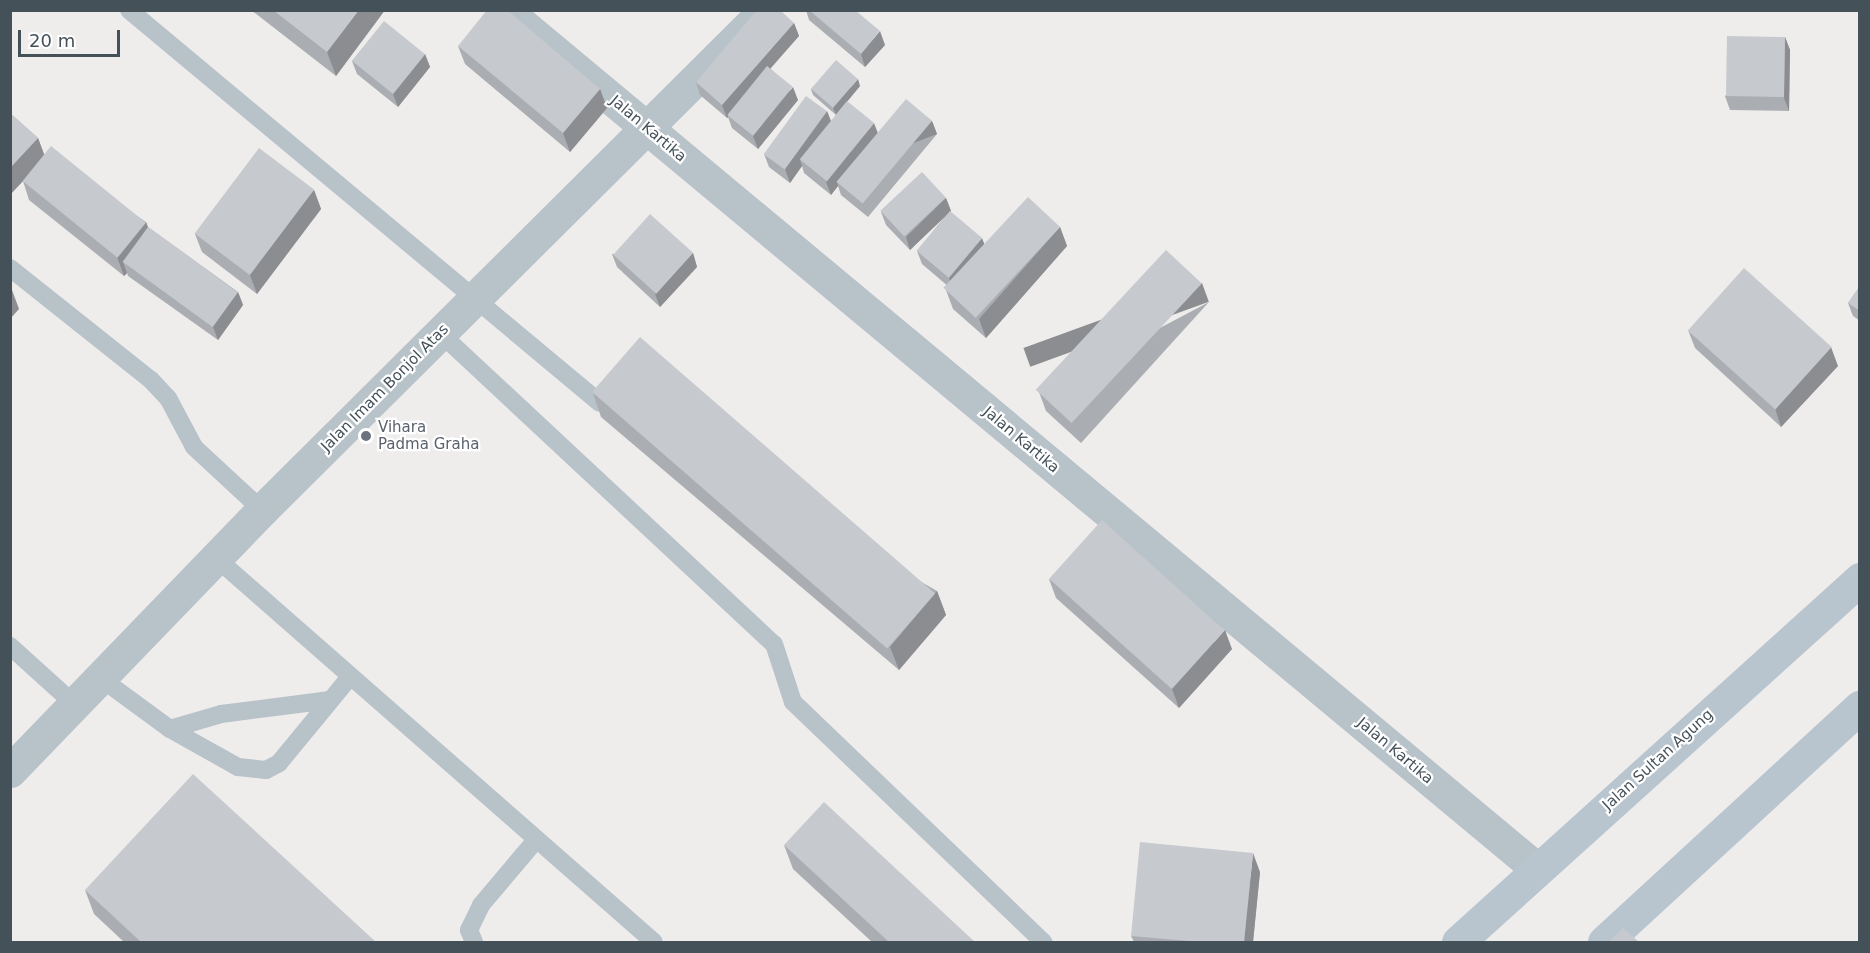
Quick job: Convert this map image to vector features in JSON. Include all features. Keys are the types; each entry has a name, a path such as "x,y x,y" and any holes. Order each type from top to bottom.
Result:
{"main road":[{"name":"Jalan Sultan Agung","path":"1458,942 1860,579"},
{"path":"1621,937 1860,708"}],"street":[{"name":"Jalan Kartika","path":"505,10 1537,869"},
{"name":"Jalan Imam Bonjol Atas","path":"10,771 262,510 765,10"}],"lane":[{"path":"129,10 474,301 600,403"},
{"path":"10,268 151,380 168,398 194,447 262,510"},
{"path":"440,333 774,644 793,702 1043,942"},
{"path":"216,558 350,678 654,942"},
{"path":"10,646 74,703"},
{"path":"99,677 170,729 238,767 266,770 279,763 350,678"},
{"path":"170,729 222,714 330,700"},
{"path":"474,942 469,930 481,905 536,840"}],"building":[{"path":"273,10 359,10 327,52"},
{"path":"487,10 507,10 600,89 563,133 458,46"},
{"path":"757,10 780,10 794,23 722,105 696,82"},
{"path":"809,10 855,10 880,31 861,54"},
{"path":"384,21 425,54 393,94 352,61"},
{"path":"1727,36 1785,37 1784,97 1726,96"},
{"path":"836,60 858,79 833,108 811,89"},
{"path":"767,66 793,87 753,136 727,115"},
{"path":"806,96 827,111 785,170 764,154"},
{"path":"906,99 932,121 863,204 837,182"},
{"path":"847,101 874,123 827,181 800,159"},
{"path":"10,113 38,138 10,168"},
{"path":"51,146 146,223 117,258 23,181"},
{"path":"259,148 314,190 250,275 195,233"},
{"path":"922,172 946,198 904,236 880,211"},
{"path":"1028,197 1060,227 976,318 943,288"},
{"path":"950,211 982,238 949,278 917,251"},
{"path":"650,214 693,253 656,294 613,255"},
{"path":"148,227 238,292 213,327 123,262"},
{"path":"1166,250 1202,283 1072,423 1036,390"},
{"path":"1744,268 1832,347 1775,409 1688,330"},
{"path":"1860,286 1860,311 1848,303"},
{"path":"640,337 935,594 887,649 592,392"},
{"path":"1102,520 1225,630 1172,689 1049,579"},
{"path":"193,774 376,942 141,942 85,890"},
{"path":"824,802 975,942 889,942 784,845"},
{"path":"1140,842 1253,853 1244,942 1201,942 1131,936"},
{"path":"1623,928 1639,942 1609,942"}],"place":[{"name":"Vihara Padma Graha","path":"366,436"}]}
